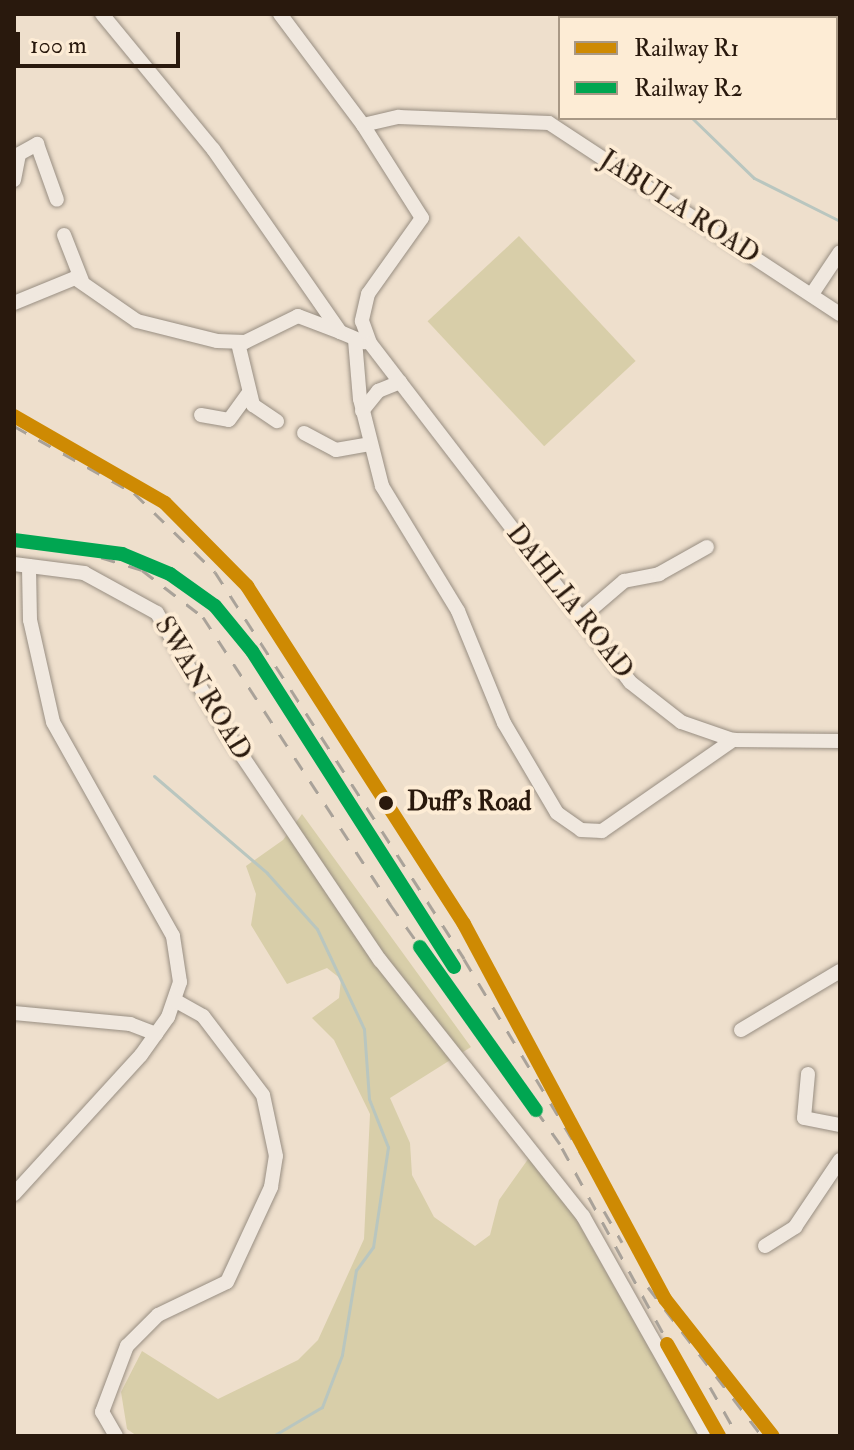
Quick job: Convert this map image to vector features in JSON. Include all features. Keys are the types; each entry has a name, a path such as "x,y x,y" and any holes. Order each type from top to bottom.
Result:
{"street":[{"path":"102,14 213,149 340,332"},
{"path":"280,14 363,125"},
{"name":"JABULA ROAD","path":"363,125 399,117 549,123 840,314"},
{"name":"DAHLIA ROAD","path":"363,125 422,218 368,294 362,313 370,343 581,618 656,704 733,740 840,741"},
{"path":"14,180 19,154 37,144 57,200"},
{"path":"64,235 82,281"},
{"path":"812,294 840,252"},
{"path":"14,303 64,278 82,281 137,321 238,343 298,316 355,340 370,343"},
{"path":"355,340 362,411 382,486 458,611 504,723 567,821 602,831 733,740"},
{"path":"238,343 248,394 277,421"},
{"path":"362,411 378,391 400,382"},
{"path":"201,415 229,420 248,394"},
{"path":"304,433 341,451 369,444"},
{"path":"581,618 624,581 685,563 707,547"},
{"name":"SWAN ROAD","path":"176,1001 173,936 53,722 30,620 22,565 108,581 157,613 228,735 380,960 583,1216 707,1436"},
{"path":"741,1030 840,971"},
{"path":"14,1194 156,1034 176,1001 203,1016 263,1095 276,1156 271,1187 227,1282 158,1315 127,1346 102,1412 116,1436"},
{"path":"14,1013 130,1024 156,1034"},
{"path":"808,1074 804,1118 840,1125"},
{"path":"765,1246 795,1227 840,1160"}],"shaded area":[{"path":"519,236 636,361 544,446 428,321"},
{"path":"302,814 471,1047 390,1098 410,1143 412,1175 434,1217 475,1246 490,1235 499,1200 536,1148 699,1436 137,1436 127,1429 121,1392 142,1351 218,1399 298,1360 318,1340 364,1239 370,1114 334,1040 312,1018 339,998 341,979 327,968 287,984 251,925 256,894 246,866 283,840"}],"waterway":[{"path":"694,120 754,178 840,221"},
{"path":"154,776 267,873 317,929 364,1029 369,1099 388,1147 373,1247 356,1270 342,1355 322,1407 273,1436"}],"railway":[{"path":"14,426 134,493 215,572 464,959 621,1220"},
{"path":"48,541 142,570 203,617 390,904 560,1144"},
{"path":"562,1148 719,1436"},
{"path":"604,1211 622,1242"},
{"path":"649,1270 662,1295"},
{"path":"648,1287 762,1436"},
{"path":"710,1387 738,1436"}],"rail line":[{"name":"R1","path":"14,416 165,503 247,586 464,924 665,1299 773,1436"},
{"name":"R2","path":"14,540 122,554 170,574 215,606 252,651 454,967"},
{"name":"R2","path":"420,947 536,1110"},
{"name":"R1","path":"667,1344 719,1436"}],"place":[{"name":"Duff's Road","path":"386,803"}]}
